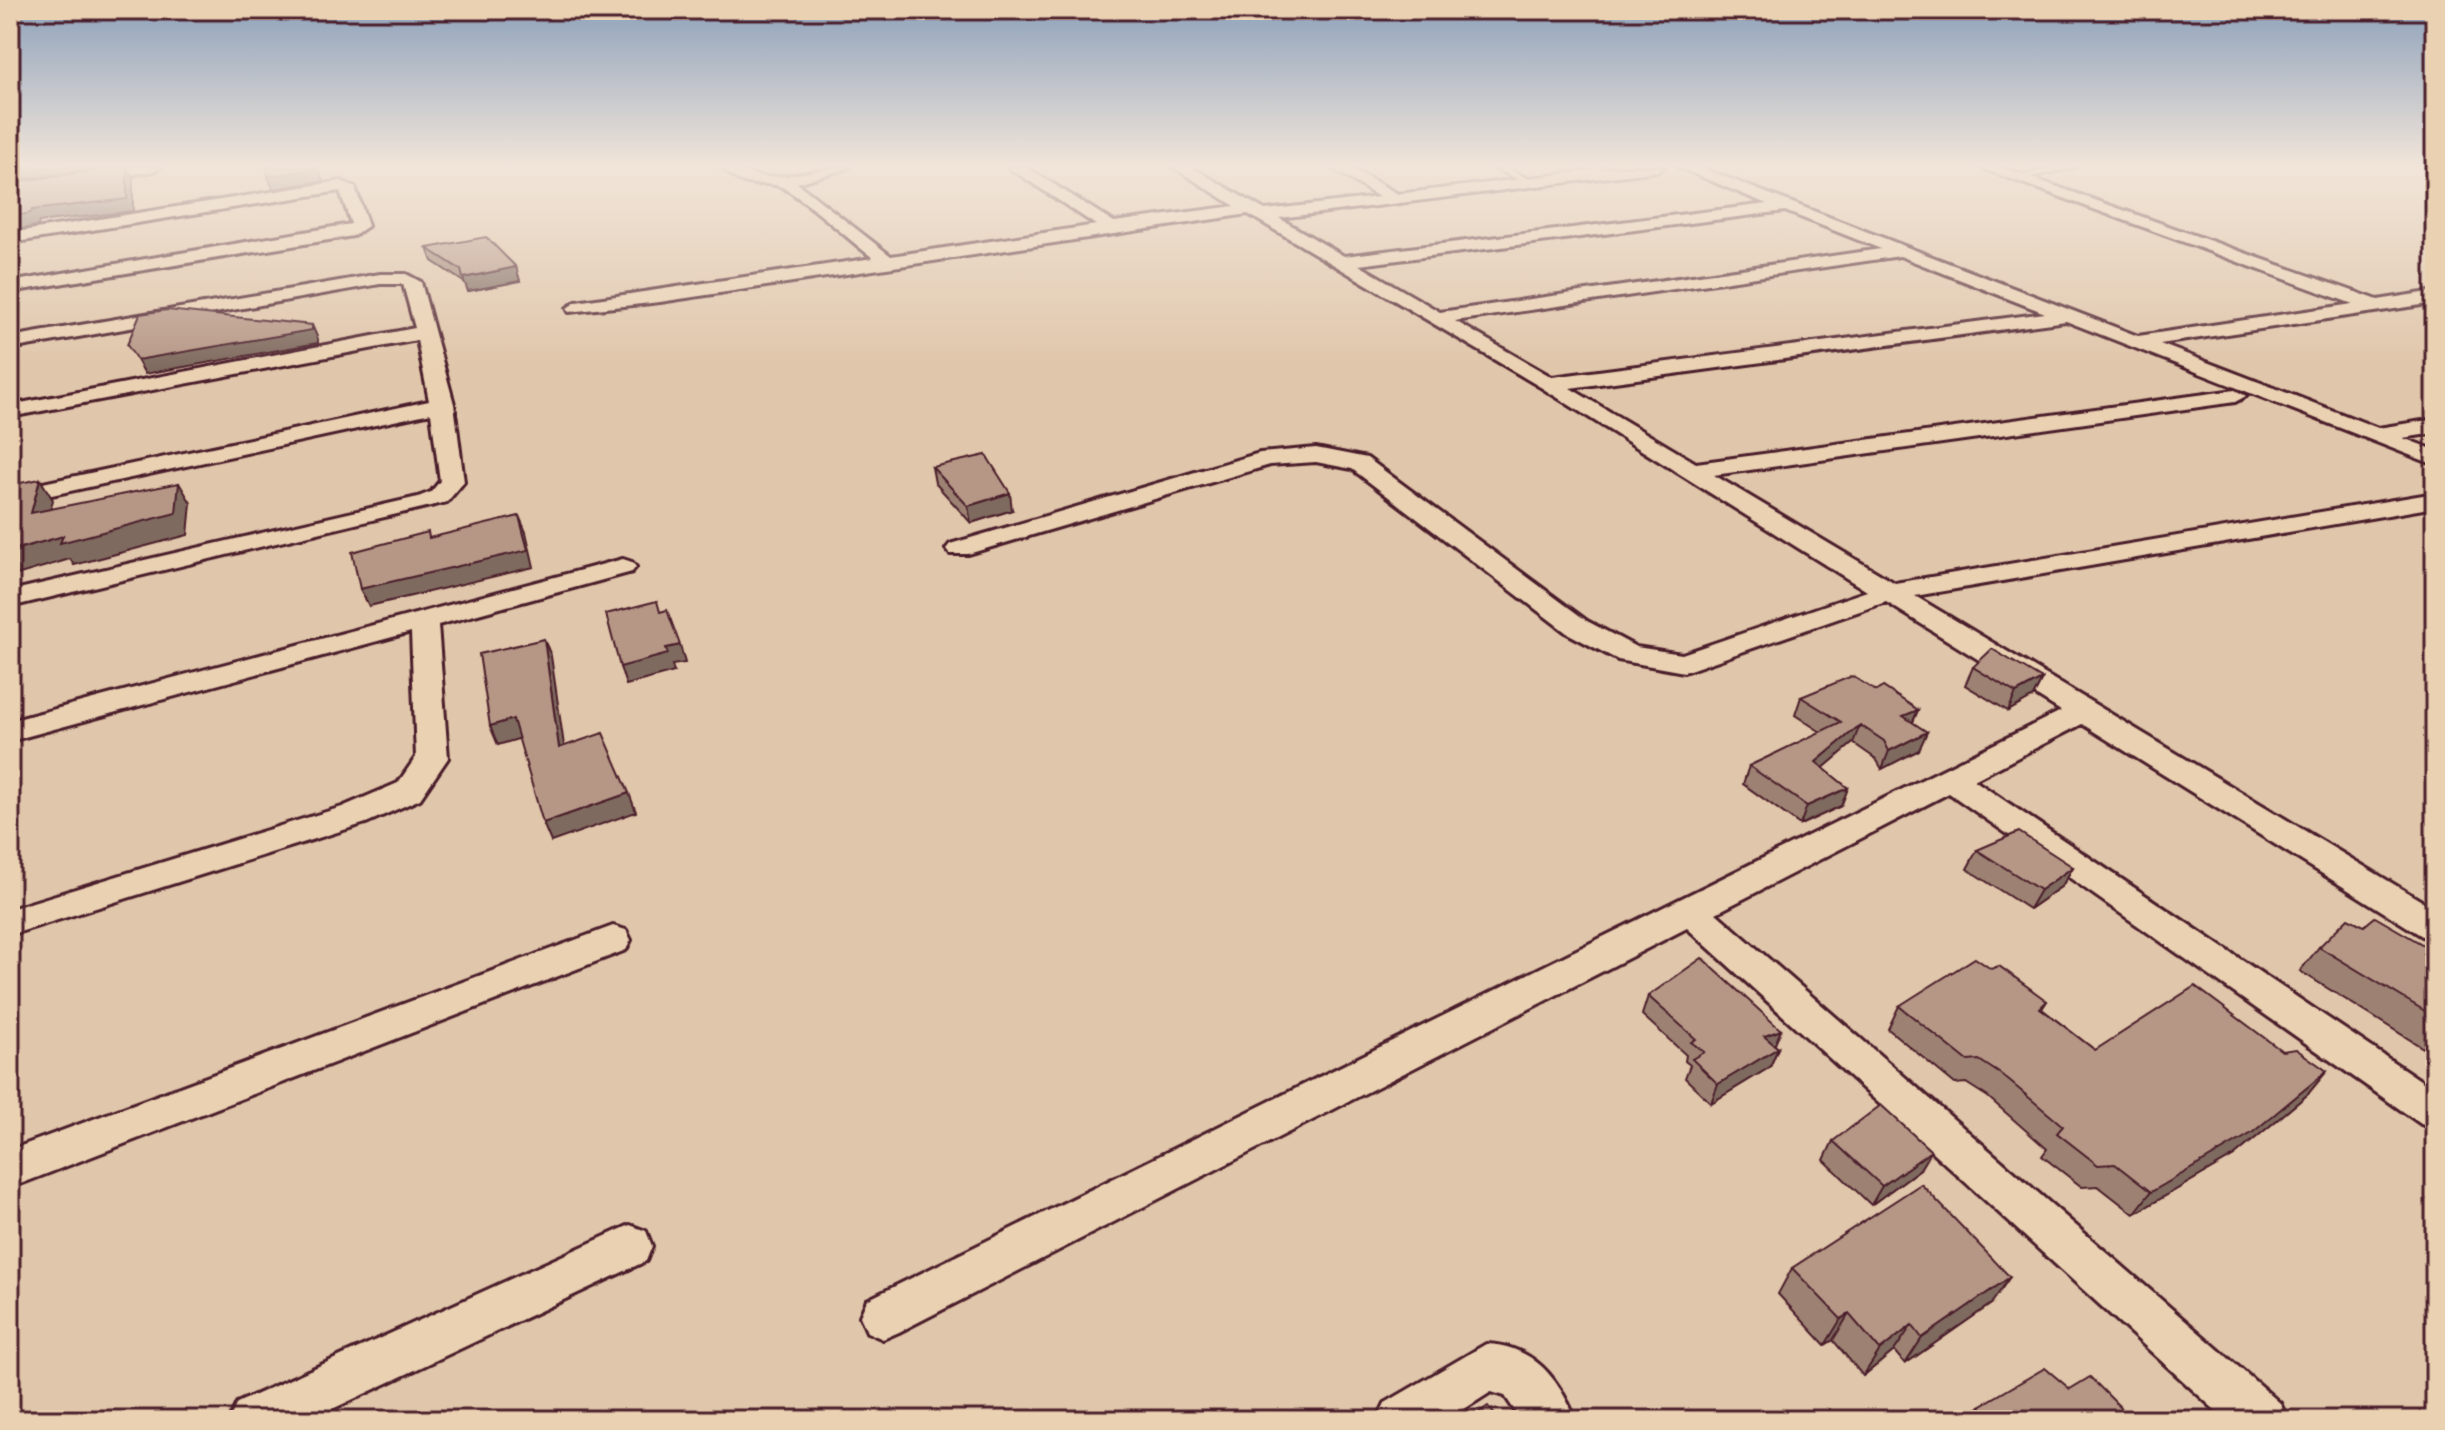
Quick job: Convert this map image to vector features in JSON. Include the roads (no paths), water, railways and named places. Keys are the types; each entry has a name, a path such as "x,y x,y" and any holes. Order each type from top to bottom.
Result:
{"street":[{"path":"10,238 37,234"},
{"path":"10,287 336,234"},
{"path":"852,234 890,263"},
{"path":"576,308 890,263 1063,234"},
{"path":"1290,234 1549,384 2435,926"},
{"path":"1339,262 1568,234"},
{"path":"1854,234 2435,458"},
{"path":"2173,234 2374,305"},
{"path":"1435,318 1898,251"},
{"path":"10,343 394,278 412,282 443,404 452,482 439,497 10,599"},
{"path":"2134,342 2435,297"},
{"path":"1549,384 2067,316"},
{"path":"10,411 426,332"},
{"path":"1691,471 2235,396"},
{"path":"10,497 443,404"},
{"path":"2375,435 2435,426"},
{"path":"959,549 1268,458 1316,455 1359,463 1577,627 1628,654 1684,663 1890,592 2435,500"},
{"path":"10,731 623,567"},
{"path":"10,922 354,815 409,791 432,758 424,621"},
{"path":"883,1316 2085,711"},
{"path":"1952,780 2435,1112"},
{"path":"1689,909 2263,1420"},
{"path":"10,1169 613,940"},
{"path":"254,1420 630,1246"},
{"path":"1402,1420 1486,1368 1505,1369 1522,1379 1551,1420"}]}
